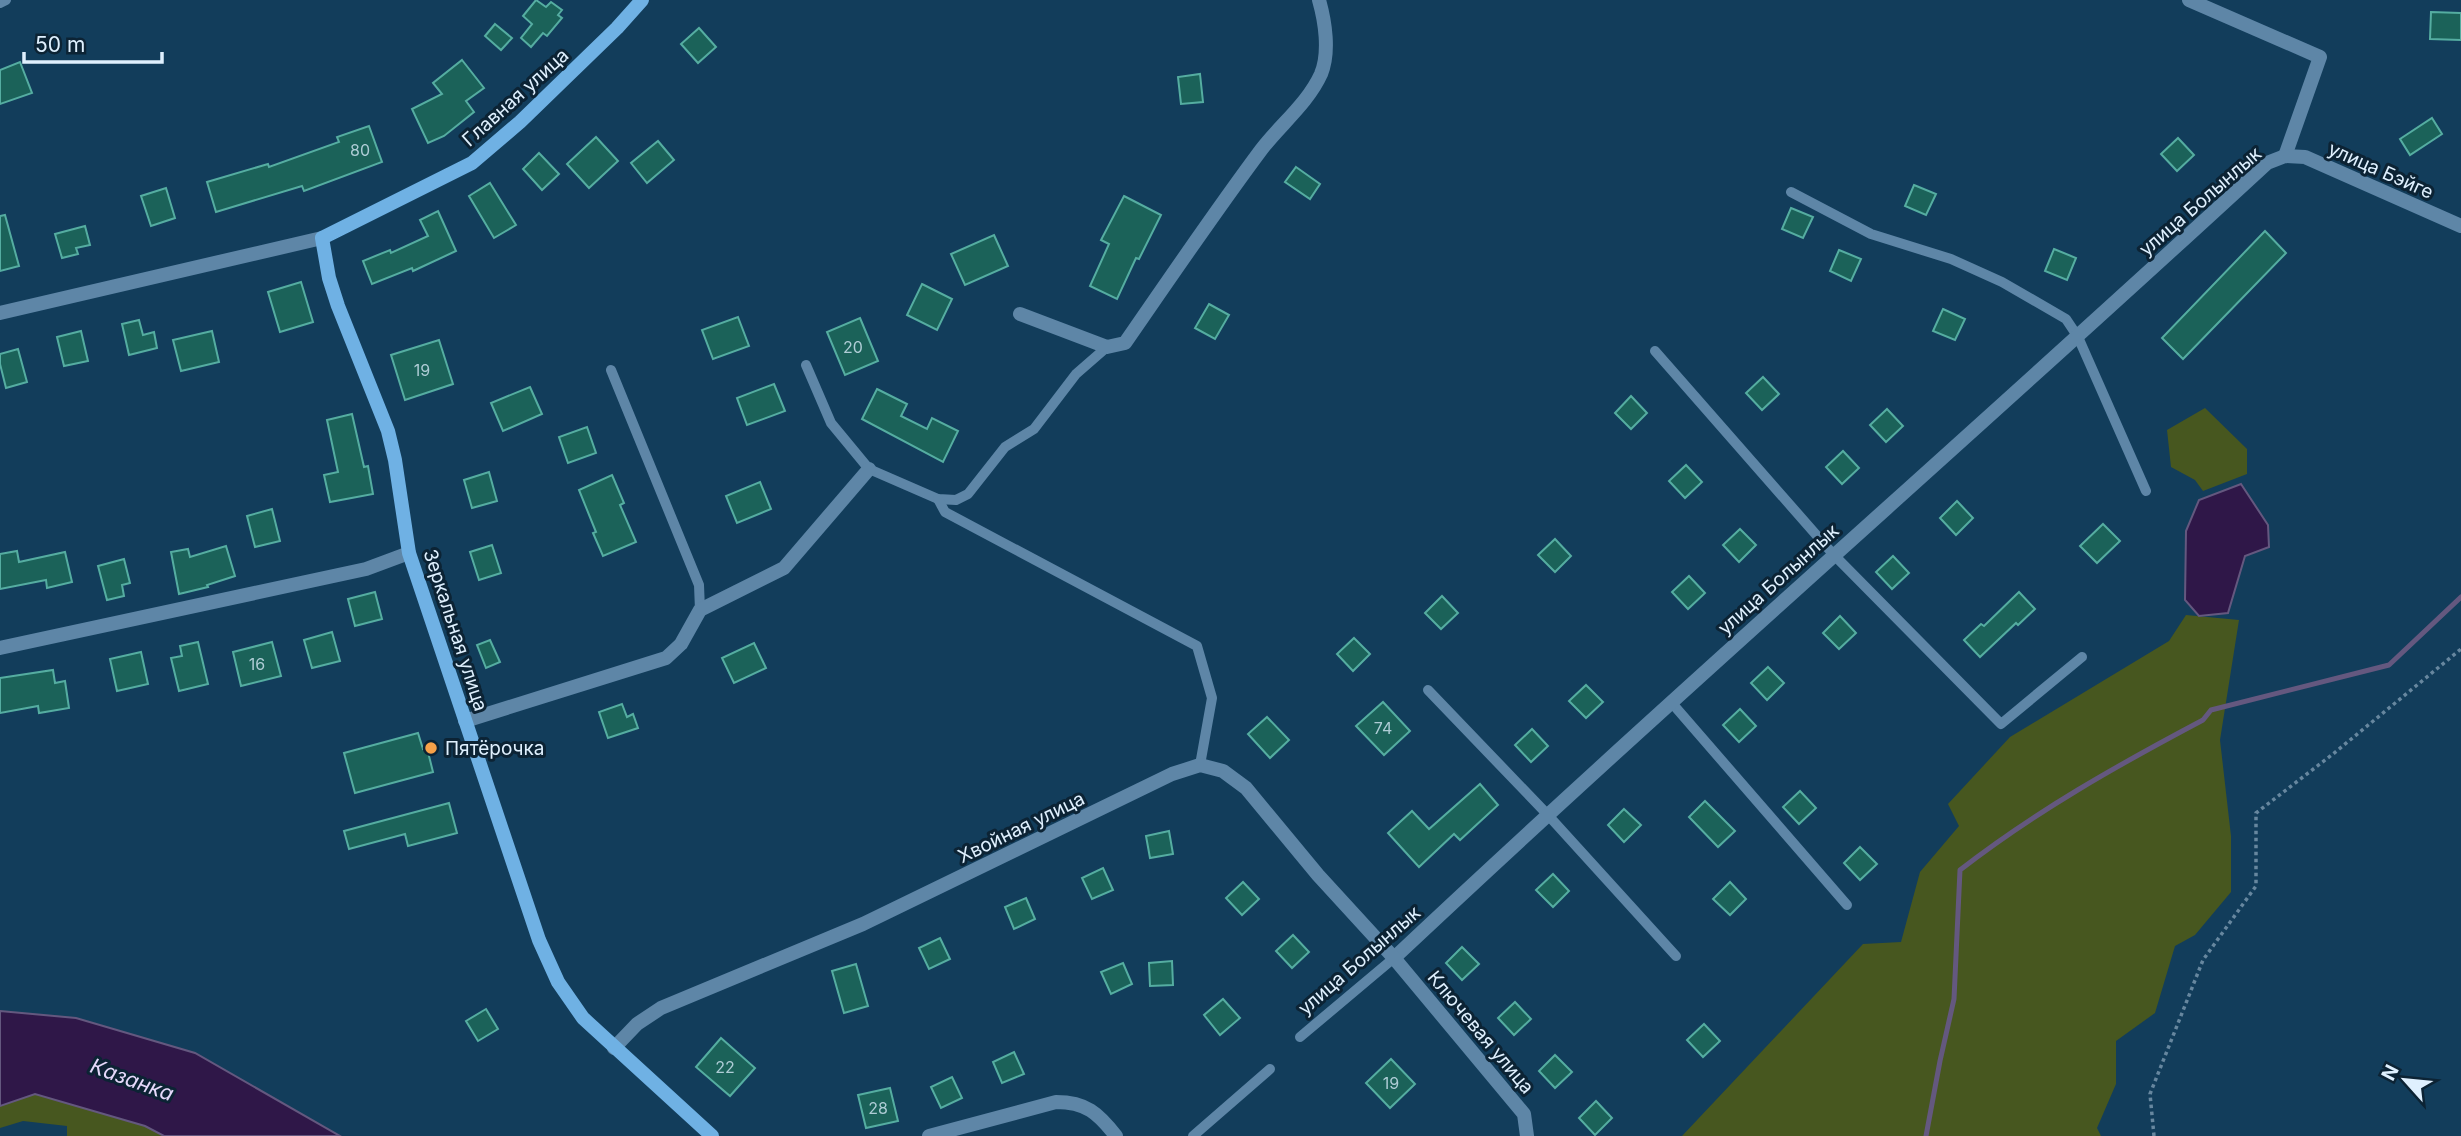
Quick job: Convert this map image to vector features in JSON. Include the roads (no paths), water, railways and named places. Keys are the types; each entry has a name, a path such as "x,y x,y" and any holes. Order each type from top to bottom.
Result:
{"street":[{"name":"Главная улица","path":"321,238 472,163 520,122 617,28 642,0"},
{"path":"1020,314 1107,347 1125,343 1222,202 1269,139 1298,107 1321,73 1325,28 1319,0"},
{"path":"2189,0 2320,57 2285,156"},
{"name":"улица Бэйге","path":"2285,156 2305,157 2461,226"},
{"name":"улица Болынлык","path":"1394,958 1547,814 1833,554 2078,337 2267,163 2285,156"},
{"path":"0,313 321,238"},
{"name":"Зеркальная улица","path":"321,238 338,306 388,431 396,460 409,553 516,874 558,982 583,1018 712,1136"},
{"path":"465,721 666,659 681,644 700,610 783,568 870,469"},
{"path":"0,648 366,569 409,553"},
{"path":"1200,765 1223,771 1246,788 1318,875 1394,958"},
{"name":"Хвойная улица","path":"614,1048 637,1024 661,1008 863,924 1172,774 1200,765"},
{"name":"Ключевая улица","path":"1394,958 1524,1114 1527,1136"},
{"path":"929,1136 1056,1102 1076,1102 1103,1119 1116,1136"}],"lane":[{"path":"0,3 6,0"},
{"path":"1791,192 1871,234 1951,259 2002,282 2066,319 2078,337 2146,491"},
{"path":"806,365 831,423 870,469 937,499 956,500 968,494 1005,447 1034,429 1076,374 1107,347"},
{"path":"1655,351 1833,554 2001,724 2082,657"},
{"path":"611,370 699,585 700,610"},
{"path":"937,499 945,512 1197,646 1212,698 1200,765"},
{"path":"1428,690 1547,814 1676,956"},
{"path":"1671,702 1847,905"},
{"name":"улица Болынлык","path":"1300,1037 1394,958"},
{"path":"1194,1136 1270,1069"}],"water":[{"path":"2241,484 2268,525 2269,547 2245,556 2228,613 2199,616 2185,600 2186,531 2199,500"},
{"name":"Казанка","path":"0,1011 76,1018 195,1053 340,1136 164,1136 145,1126 35,1094 0,1106"}],"waterway":[{"path":"1926,1136 1954,999 1960,870 2048,808 2203,720 2211,710 2389,665 2461,597"}],"place":[{"name":"Пятёрочка","path":"431,748"}]}
